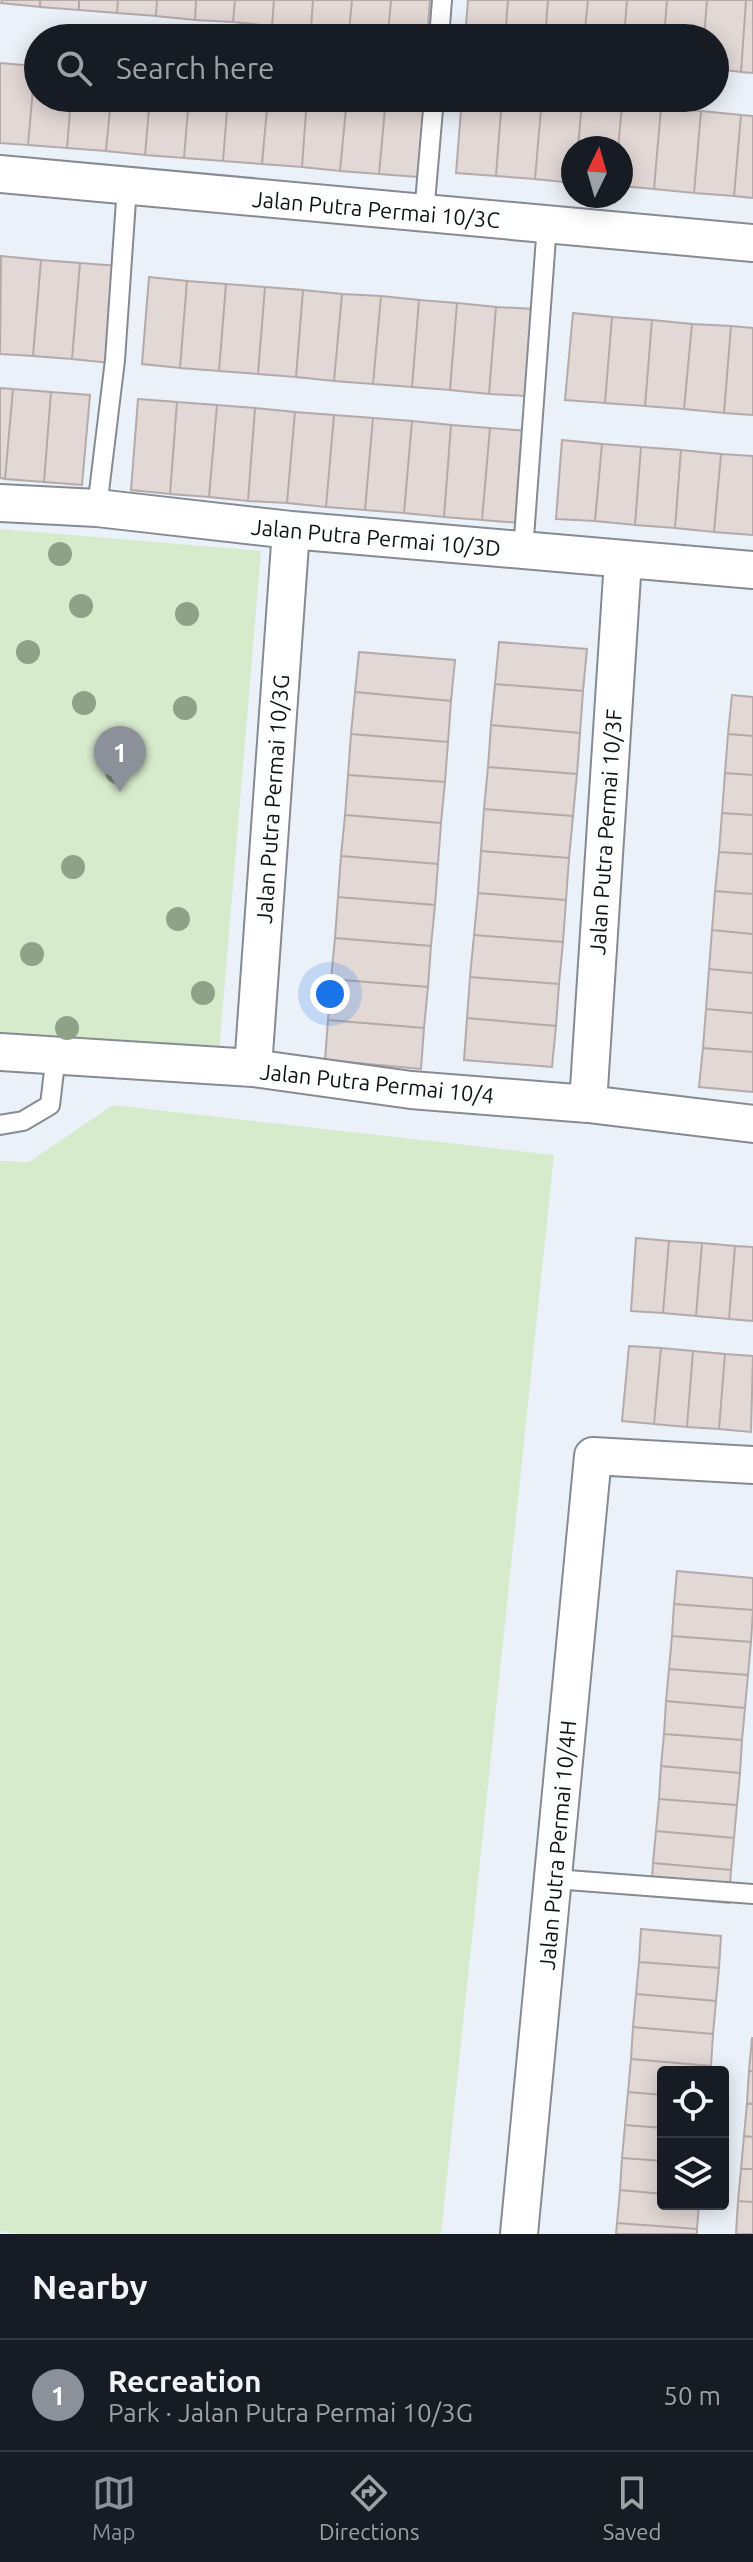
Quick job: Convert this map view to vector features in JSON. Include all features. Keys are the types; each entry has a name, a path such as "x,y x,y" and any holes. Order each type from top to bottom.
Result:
{"street":[{"name":"Jalan Putra Permai 10/3C","path":"0,174 753,243"},
{"name":"Jalan Putra Permai 10/3D","path":"0,503 97,508 291,530 753,570"},
{"name":"Jalan Putra Permai 10/3G","path":"253,1068 291,530"},
{"name":"Jalan Putra Permai 10/3F","path":"588,1104 623,560"},
{"name":"Jalan Putra Permai 10/4","path":"0,1052 253,1068 411,1090 588,1104 753,1124"},
{"name":"Jalan Putra Permai 10/4H","path":"519,2234 593,1456 753,1465"}],"lane":[{"path":"440,24 442,0"},
{"path":"424,214 433,112"},
{"path":"97,508 115,360 127,186"},
{"path":"523,551 547,224"},
{"path":"0,1125 23,1121 50,1105 56,1054"},
{"path":"554,1879 753,1894"}],"green space":[{"path":"0,529 261,551 219,1052 0,1033"},
{"path":"113,1105 554,1155 441,2234 20,2234 0,2231 0,1161 29,1162"}],"building":[{"path":"2,0 40,0 40,7 1,3"},
{"path":"40,0 79,0 79,10 40,7"},
{"path":"79,0 118,0 117,13 79,10"},
{"path":"118,0 157,0 156,16 117,13"},
{"path":"157,0 196,0 195,20 156,16"},
{"path":"196,0 235,0 233,22 195,20"},
{"path":"235,0 274,0 272,24 233,22"},
{"path":"274,0 313,0 311,24 272,24"},
{"path":"313,0 352,0 350,24 311,24"},
{"path":"352,0 391,0 389,24 350,24"},
{"path":"391,0 430,0 428,24 389,24"},
{"path":"468,0 508,0 506,24 466,24"},
{"path":"508,0 548,0 546,24 506,24"},
{"path":"548,0 588,0 585,24 546,24"},
{"path":"588,0 627,0 625,24 585,24"},
{"path":"627,0 667,0 665,24 625,24"},
{"path":"667,0 707,0 705,24 665,24"},
{"path":"707,0 746,0 741,72 729,71 729,24 705,24"},
{"path":"746,0 753,0 753,73 741,72"},
{"path":"0,63 24,65 24,112 31,112 28,145 0,143"},
{"path":"31,112 70,112 67,148 28,145"},
{"path":"70,112 110,112 106,151 67,148"},
{"path":"110,112 149,112 145,155 106,151"},
{"path":"149,112 188,112 184,158 145,155"},
{"path":"188,112 227,112 223,161 184,158"},
{"path":"227,112 267,112 262,164 223,161"},
{"path":"267,112 306,112 302,167 262,164"},
{"path":"306,112 346,112 340,171 302,167"},
{"path":"346,112 385,112 379,174 340,171"},
{"path":"385,112 424,112 418,177 379,174"},
{"path":"461,112 501,112 496,176 456,173"},
{"path":"501,112 541,112 535,179 496,176"},
{"path":"541,112 581,112 579,136 561,136 561,182 535,179"},
{"path":"581,112 621,112 619,136 579,136"},
{"path":"621,112 661,112 654,189 633,187 633,136 619,136"},
{"path":"661,112 701,112 694,193 654,189"},
{"path":"701,112 741,115 734,196 694,193"},
{"path":"741,115 753,116 753,198 734,196"},
{"path":"1,256 41,260 33,356 0,354"},
{"path":"41,260 80,263 72,359 33,356"},
{"path":"80,263 119,266 111,363 72,359"},
{"path":"149,277 187,281 180,368 142,364"},
{"path":"187,281 226,284 219,371 180,368"},
{"path":"226,284 265,287 258,374 219,371"},
{"path":"265,287 303,290 296,377 258,374"},
{"path":"303,290 342,294 334,381 296,377"},
{"path":"342,294 381,296 373,384 334,381"},
{"path":"381,296 419,300 412,387 373,384"},
{"path":"419,300 457,303 450,390 412,387"},
{"path":"457,303 496,307 489,394 450,390"},
{"path":"496,307 535,309 528,396 489,394"},
{"path":"573,313 612,317 605,403 565,400"},
{"path":"612,317 652,320 645,406 605,403"},
{"path":"652,320 692,324 684,409 645,406"},
{"path":"692,324 731,326 724,413 684,409"},
{"path":"731,326 753,328 753,415 724,413"},
{"path":"0,388 13,389 5,479 0,478"},
{"path":"13,389 51,392 44,482 5,479"},
{"path":"51,392 90,395 82,485 44,482"},
{"path":"138,399 177,402 170,494 131,490"},
{"path":"177,402 217,405 209,497 170,494"},
{"path":"217,405 255,408 248,501 209,497"},
{"path":"255,408 295,412 287,503 248,501"},
{"path":"295,412 334,415 326,507 287,503"},
{"path":"334,415 373,418 365,510 326,507"},
{"path":"373,418 412,421 404,513 365,510"},
{"path":"412,421 451,425 444,517 404,513"},
{"path":"451,425 490,428 482,520 444,517"},
{"path":"490,428 529,431 521,523 482,520"},
{"path":"562,440 602,444 595,521 556,519"},
{"path":"602,444 641,447 635,525 595,521"},
{"path":"641,447 681,450 675,528 635,525"},
{"path":"681,450 721,454 714,532 675,528"},
{"path":"721,454 753,456 753,535 714,532"},
{"path":"499,642 587,649 583,691 495,684"},
{"path":"359,652 455,660 451,701 355,692"},
{"path":"495,684 583,691 580,733 491,725"},
{"path":"355,692 451,701 448,742 351,734"},
{"path":"732,695 753,697 753,736 728,734"},
{"path":"491,725 580,733 577,774 488,767"},
{"path":"351,734 448,742 445,782 348,775"},
{"path":"728,734 753,736 753,775 725,773"},
{"path":"488,767 577,774 573,816 484,809"},
{"path":"725,773 753,775 753,815 722,813"},
{"path":"348,775 445,782 441,823 345,815"},
{"path":"484,809 573,816 569,858 481,851"},
{"path":"722,813 753,815 753,854 719,852"},
{"path":"345,815 441,823 438,864 341,856"},
{"path":"481,851 569,858 566,900 478,893"},
{"path":"719,852 753,854 753,894 715,891"},
{"path":"341,856 438,864 435,905 338,897"},
{"path":"715,891 753,894 753,934 712,930"},
{"path":"478,893 566,900 563,942 474,935"},
{"path":"338,897 435,905 431,946 335,938"},
{"path":"712,930 753,934 753,973 709,969"},
{"path":"474,935 563,942 559,984 470,977"},
{"path":"335,938 431,946 428,987 331,979"},
{"path":"709,969 753,973 753,1013 706,1009"},
{"path":"470,977 559,984 556,1026 467,1018"},
{"path":"331,979 428,987 424,1028 328,1020"},
{"path":"706,1009 753,1013 753,1052 703,1048"},
{"path":"467,1018 556,1026 552,1067 464,1060"},
{"path":"328,1020 424,1028 421,1069 325,1060"},
{"path":"703,1048 753,1052 753,1092 699,1087"},
{"path":"636,1238 669,1241 663,1313 631,1311"},
{"path":"669,1241 702,1243 696,1316 663,1313"},
{"path":"702,1243 735,1246 729,1319 696,1316"},
{"path":"735,1246 753,1247 753,1321 729,1319"},
{"path":"629,1346 661,1348 654,1424 622,1421"},
{"path":"661,1348 693,1351 687,1427 654,1424"},
{"path":"693,1351 725,1354 719,1429 687,1427"},
{"path":"725,1354 753,1356 751,1432 719,1429"},
{"path":"677,1571 753,1578 753,1610 674,1604"},
{"path":"674,1604 753,1610 751,1642 672,1636"},
{"path":"672,1636 751,1642 748,1675 669,1669"},
{"path":"669,1669 748,1675 745,1708 666,1701"},
{"path":"666,1701 745,1708 742,1740 664,1734"},
{"path":"664,1734 742,1740 740,1773 661,1766"},
{"path":"661,1766 740,1773 737,1805 659,1799"},
{"path":"659,1799 737,1805 734,1838 656,1831"},
{"path":"656,1831 734,1838 731,1870 653,1863"},
{"path":"653,1863 731,1870 729,1903 651,1896"},
{"path":"641,1929 721,1936 719,1968 639,1962"},
{"path":"639,1962 719,1968 716,2001 636,1994"},
{"path":"636,1994 716,2001 713,2034 633,2027"},
{"path":"633,2027 713,2034 711,2066 631,2059"},
{"path":"752,2038 753,2071 749,2071"},
{"path":"631,2059 711,2066 657,2066 657,2094 628,2092"},
{"path":"749,2071 753,2071 753,2104 747,2103"},
{"path":"628,2092 657,2094 657,2128 625,2125"},
{"path":"747,2103 753,2104 753,2137 744,2136"},
{"path":"625,2125 657,2128 657,2161 622,2158"},
{"path":"744,2136 753,2137 753,2169 741,2169"},
{"path":"622,2158 657,2161 657,2193 620,2190"},
{"path":"741,2169 753,2169 753,2202 738,2201"},
{"path":"620,2190 657,2193 657,2210 699,2210 697,2229 617,2223"},
{"path":"738,2201 753,2202 753,2234 736,2234"},
{"path":"617,2223 697,2229 697,2234 616,2234"}],"place":[{"name":"Recreation","path":"120,792"}]}
